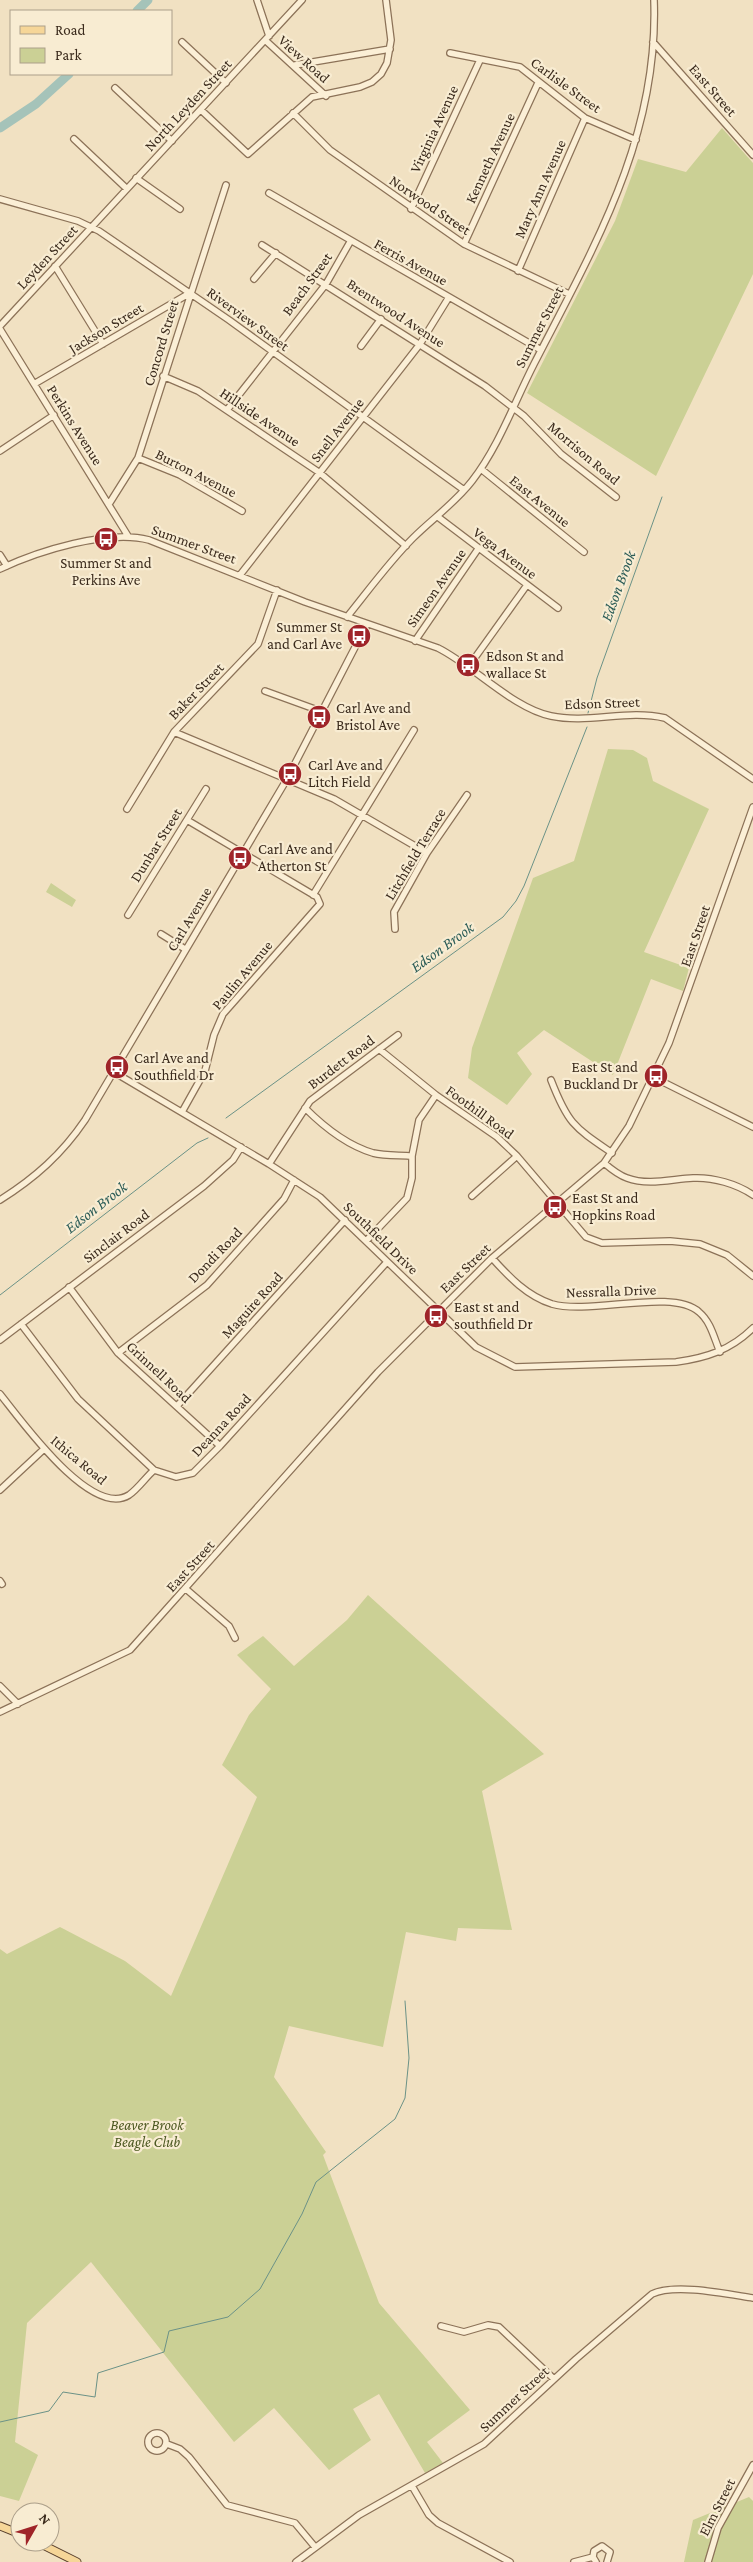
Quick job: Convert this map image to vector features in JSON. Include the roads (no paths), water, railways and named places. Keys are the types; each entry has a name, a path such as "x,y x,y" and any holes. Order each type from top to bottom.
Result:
{"main road":[{"path":"58,2552 77,2562"}],"street":[{"path":"257,0 267,38"},
{"name":"North Leyden Street","path":"91,227 302,0"},
{"path":"201,110 248,154 312,97 326,96 360,87 375,80 386,67 390,49 391,36 386,0"},
{"name":"Summer Street","path":"347,617 406,546 438,517 481,469 570,294 615,202 636,140 652,68 654,0"},
{"name":"View Road","path":"267,38 326,96"},
{"path":"182,42 226,83"},
{"name":"East Street","path":"653,42 753,155"},
{"path":"295,65 390,49"},
{"name":"Carlisle Street","path":"450,53 520,67 585,118 636,140"},
{"name":"Virginia Avenue","path":"411,209 480,60"},
{"name":"Kenneth Avenue","path":"464,244 538,83"},
{"path":"115,88 172,141"},
{"name":"Norwood Street","path":"293,113 330,150 411,209 464,244 570,294"},
{"name":"Mary Ann Avenue","path":"518,271 585,118"},
{"path":"74,139 126,188"},
{"path":"136,178 180,210"},
{"name":"Concord Street","path":"109,504 138,458 226,185"},
{"name":"Ferris Avenue","path":"269,193 350,242 541,350"},
{"name":"Riverview Street","path":"0,199 91,227 190,293 464,490"},
{"name":"Leyden Street","path":"0,327 91,227"},
{"name":"Beach Street","path":"228,410 326,284 350,242"},
{"name":"Brentwood Avenue","path":"262,245 476,380 513,407"},
{"path":"254,279 276,254"},
{"path":"55,266 103,344"},
{"name":"Jackson Street","path":"34,384 190,293"},
{"name":"Snell Avenue","path":"240,575 420,344 450,297"},
{"path":"361,346 381,319"},
{"name":"Perkins Avenue","path":"0,327 128,536"},
{"name":"Hillside Avenue","path":"163,376 198,391 320,473 406,546"},
{"name":"Morrison Road","path":"513,407 561,454 616,497"},
{"path":"0,451 54,415"},
{"name":"Burton Avenue","path":"138,458 180,475 242,511"},
{"name":"East Avenue","path":"481,469 584,552"},
{"name":"Vega Avenue","path":"438,517 558,608"},
{"name":"Summer Street","path":"0,569 44,552 128,536 157,542 367,624"},
{"name":"Simeon Avenue","path":"415,641 478,549"},
{"path":"0,555 7,566"},
{"path":"469,666 526,585"},
{"name":"Baker Street","path":"127,809 174,732 258,644 277,590"},
{"name":"Edson Street","path":"367,624 438,648 469,666 522,704 549,716 577,720 649,714 665,718 753,779"},
{"name":"Carl Avenue","path":"0,1200 33,1178 63,1150 85,1120 112,1071 287,779 367,624"},
{"path":"265,691 323,712"},
{"path":"187,820 313,895 414,730"},
{"path":"174,732 287,779 363,814 427,853"},
{"name":"Dunbar Street","path":"128,915 206,789"},
{"name":"Litchfield Terrace","path":"395,929 394,912 427,853 467,795"},
{"name":"East Street","path":"0,1712 130,1650 378,1372 492,1258 604,1163 629,1126 653,1078 691,983 753,807"},
{"name":"Paulin Avenue","path":"182,1112 205,1071 214,1035 223,1014 319,907 320,901 313,895"},
{"path":"161,934 185,949"},
{"name":"Burdett Road","path":"270,1164 310,1101 398,1035"},
{"name":"Foothill Road","path":"379,1049 436,1095 497,1137 517,1156 581,1234 595,1242 617,1244 670,1241 700,1244 727,1255 753,1276"},
{"name":"Southfield Drive","path":"112,1071 270,1164 320,1197 367,1240 387,1262 476,1347 515,1367 676,1362 702,1359 720,1352 744,1337 753,1328"},
{"path":"653,1078 753,1127"},
{"path":"551,1080 563,1111 570,1122 612,1153"},
{"path":"367,1240 407,1198 412,1178 412,1156 419,1120 436,1095"},
{"path":"305,1108 324,1127 360,1148 375,1153 412,1156"},
{"name":"Sinclair Road","path":"0,1340 69,1286 204,1186 233,1160 241,1147"},
{"path":"472,1196 517,1156"},
{"path":"604,1163 632,1180 655,1182 703,1179 732,1185 753,1195"},
{"name":"Dondi Road","path":"118,1353 207,1285 284,1199 294,1180"},
{"name":"Maguire Road","path":"177,1406 346,1220"},
{"name":"Nessralla Drive","path":"492,1258 527,1291 553,1304 580,1306 671,1302 689,1305 706,1320 720,1352"},
{"name":"Deanna Road","path":"21,1324 78,1399 154,1470 176,1477 193,1473 220,1446 387,1262"},
{"name":"Grinnell Road","path":"69,1286 118,1353 220,1446"},
{"name":"Ithica Road","path":"0,1394 44,1449 93,1493 108,1499 129,1495 154,1470"},
{"path":"0,1490 44,1449"},
{"path":"186,1589 229,1626 235,1638"},
{"path":"0,1686 18,1704"},
{"name":"Summer Street","path":"296,2562 359,2515 484,2444 554,2379 638,2305 656,2292 682,2290 753,2298"},
{"path":"441,2326 464,2332 488,2326 499,2326 554,2379"},
{"path":"166,2444 180,2449 189,2457 227,2505 295,2523 315,2547"},
{"name":"Elm Street","path":"708,2562 718,2528 753,2465"},
{"path":"412,2486 429,2515 438,2524 510,2562"},
{"path":"574,2562 595,2560 596,2548 604,2546 610,2552 607,2562"}],"waterway":[{"path":"138,10 148,0"},
{"path":"0,128 36,104 68,75"},
{"name":"Edson Brook","path":"588,713 597,678 662,497"},
{"name":"Edson Brook","path":"226,1118 503,917 516,901 524,886 587,727"},
{"name":"Edson Brook","path":"0,1295 197,1143 208,1138"},
{"path":"0,2422 49,2411 63,2392 95,2397 98,2373 164,2352 169,2331 228,2317 260,2289 302,2214 316,2182 395,2119 405,2098 409,2058 405,2001"}],"place":[{"name":"Summer St and Perkins Ave","path":"106,539"},
{"name":"Summer St and Carl Ave","path":"359,636"},
{"name":"Edson St and wallace St","path":"468,665"},
{"name":"Carl Ave and Bristol Ave","path":"319,717"},
{"name":"Carl Ave and Litch Field","path":"290,774"},
{"name":"Carl Ave and Atherton St","path":"240,858"},
{"name":"Carl Ave and Southfield Dr","path":"117,1067"},
{"name":"East St and Buckland Dr","path":"656,1076"},
{"name":"East St and Hopkins Road","path":"555,1207"},
{"name":"East st and southfield Dr","path":"436,1316"}],"park label":[{"name":"Beaver Brook Beagle Club","path":"147,2134"}]}
